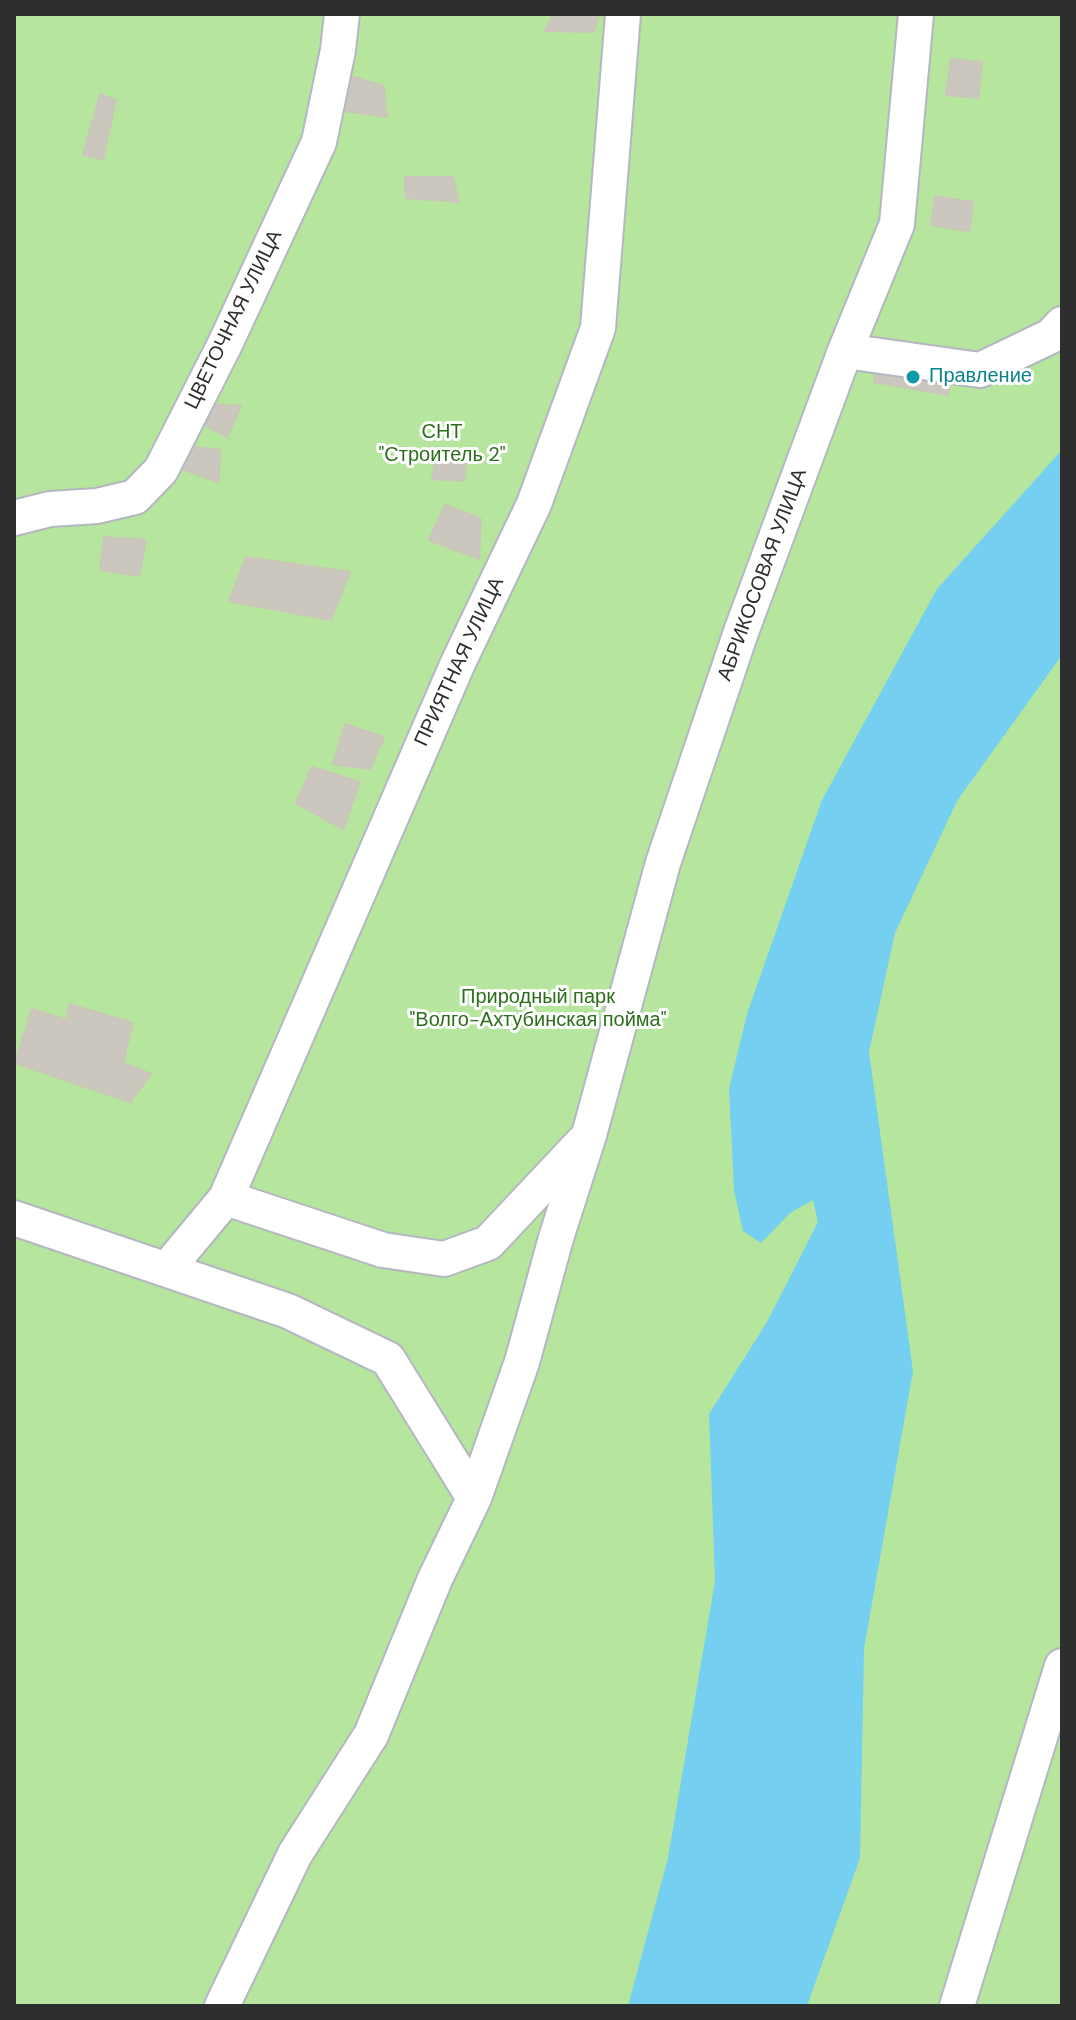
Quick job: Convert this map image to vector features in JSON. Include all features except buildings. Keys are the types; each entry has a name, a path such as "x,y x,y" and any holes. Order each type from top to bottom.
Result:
{"street":[{"name":"ЦВЕТОЧНАЯ УЛИЦА","path":"14,518 50,509 97,506 135,497 161,470 225,344 319,142 338,50 342,14"},
{"name":"ПРИЯТНАЯ УЛИЦА","path":"167,1269 226,1198 458,663 534,504 598,328 623,14"},
{"name":"АБРИКОСОВАЯ УЛИЦА","path":"222,2006 295,1854 371,1735 435,1579 474,1498 522,1362 556,1238 589,1135 663,863 741,632 845,351 897,224 916,14"},
{"path":"845,351 980,370 1051,336 1062,324"},
{"path":"226,1198 383,1250 444,1259 488,1243 589,1135"},
{"path":"14,1218 288,1311 388,1359 474,1498"},
{"path":"957,2006 1062,1666"}],"green space":[{"name":"Природный парк \"Волго-Ахтубинская пойма\"","path":"14,14 1062,14 1062,2006 14,2006"}],"water":[{"path":"1062,450 1062,655 957,801 895,933 869,1052 913,1371 864,1649 860,1858 807,2006 628,2006 668,1858 715,1581 709,1414 767,1322 818,1222 813,1200 790,1213 761,1243 743,1231 734,1190 729,1089 747,1014 822,800 937,589"}],"place":[{"name":"Правление","path":"913,377"}],"park label":[{"name":"СНТ \"Строитель 2\"","path":"442,444"}]}
